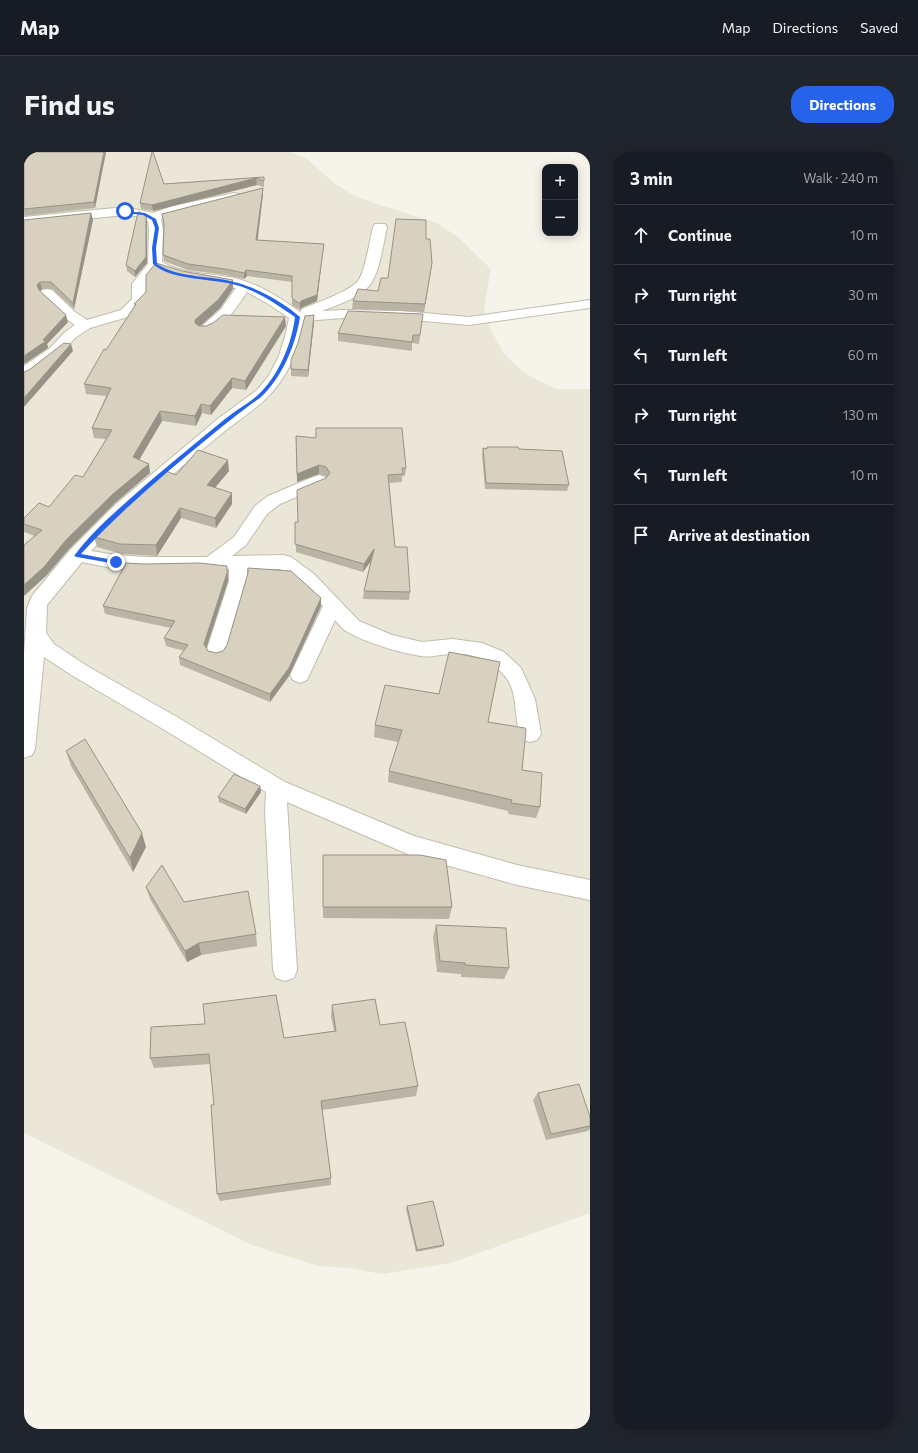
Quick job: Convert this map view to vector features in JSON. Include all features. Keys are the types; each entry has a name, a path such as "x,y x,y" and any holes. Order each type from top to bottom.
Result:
{"street":[{"path":"152,218 173,210 244,194"},
{"path":"24,221 125,211 144,214 152,218 157,228 154,248 155,264 139,284 139,300 126,313 85,325 70,335 55,351 32,369 24,373"},
{"path":"297,317 364,283 380,227"},
{"path":"155,264 162,269 176,273 209,278 244,287 267,296 297,317 358,314 469,321 590,304"},
{"path":"205,331 226,312 244,287"},
{"path":"47,293 70,314 85,325"},
{"path":"24,749 26,700 36,635 37,606 77,556 107,523 146,487 230,417 263,393 278,372 289,348 296,328 297,317"},
{"path":"211,564 240,541 261,510 274,500 320,481"},
{"path":"77,556 116,562 145,564 284,562 307,578 334,605 352,626 388,641 422,649 453,646 482,650 497,657 514,673 525,698 530,734"},
{"path":"216,652 238,581 238,563"},
{"path":"300,675 334,605"},
{"path":"36,635 48,649 80,671 170,723 277,788 410,845 517,875 590,890"},
{"path":"277,788 276,818 285,970"}],"shaded area":[{"path":"24,152 290,152 306,158 334,183 355,196 437,223 458,237 491,269 484,310 491,330 504,354 524,373 556,389 590,389 590,1213 451,1263 382,1274 349,1268 318,1266 252,1245 24,1133"}],"building":[{"path":"24,152 104,152 94,202 24,209"},
{"path":"152,152 164,184 264,177 264,181 256,178 152,205 140,203"},
{"path":"263,188 256,240 324,244 317,295 301,301 300,304 292,298 292,276 246,270 244,273 188,264 163,255 164,224 162,214"},
{"path":"138,212 146,216 146,257 135,271 126,265"},
{"path":"91,213 73,303 51,282 40,282 37,285 39,290 66,315 43,340 46,341 24,356 24,220"},
{"path":"396,219 426,220 426,239 430,239 432,263 425,304 353,301 358,289 378,291 381,278 388,278"},
{"path":"156,263 182,271 233,280 219,299 195,320 195,323 199,326 206,326 213,323 223,315 285,317 245,381 232,378 210,406 201,404 195,416 160,411 133,457 149,464 113,494 66,540 44,567 24,585 24,545 42,530 24,524 24,518 39,503 49,507 75,475 83,477 112,430 92,428 111,388 84,384 104,349 106,350 136,304 134,304 146,292 146,275"},
{"path":"348,311 423,314 420,335 413,335 412,342 338,333"},
{"path":"314,315 308,370 291,369 291,360 298,343 305,316"},
{"path":"64,343 71,344 24,398 24,372 29,370"},
{"path":"316,428 402,428 406,468 402,468 403,474 388,475 395,547 407,547 410,592 364,591 374,549 364,564 295,544 295,522 298,522 297,490 326,478 330,473 326,467 319,465 297,474 296,436 316,438"},
{"path":"487,447 518,447 519,449 562,451 569,485 486,483 483,448 487,449"},
{"path":"198,450 228,460 207,485 232,493 215,518 180,508 156,545 120,544 94,537 166,471 176,475"},
{"path":"126,563 199,563 227,566 227,573 204,644 208,651 216,653 223,651 227,645 248,573 248,568 291,571 321,598 289,668 270,694 179,657 188,645 164,638 175,621 103,606"},
{"path":"449,652 500,662 488,722 525,728 522,770 542,773 540,807 511,803 512,800 389,771 402,730 375,725 385,685 439,694"},
{"path":"85,739 142,833 130,858 66,751"},
{"path":"234,774 260,786 245,809 218,797"},
{"path":"323,855 420,855 446,860 452,907 323,907"},
{"path":"162,865 184,902 248,891 256,934 199,943 185,951 146,887"},
{"path":"436,925 506,928 509,968 465,965 465,963 440,961"},
{"path":"276,995 284,1038 336,1031 332,1005 375,999 380,1025 405,1022 418,1086 321,1101 331,1178 217,1194 211,1105 214,1105 209,1054 150,1058 151,1027 205,1024 203,1004"},
{"path":"579,1084 590,1117 590,1126 551,1134 538,1093"},
{"path":"433,1201 444,1245 417,1250 407,1206"}],"route":[{"path":"116,562 77,556 107,523 146,487 230,417 263,393 278,372 289,348 296,328 297,317 278,302 237,284 162,269 155,264 154,248 157,228 154,219 144,214 125,211"}]}
